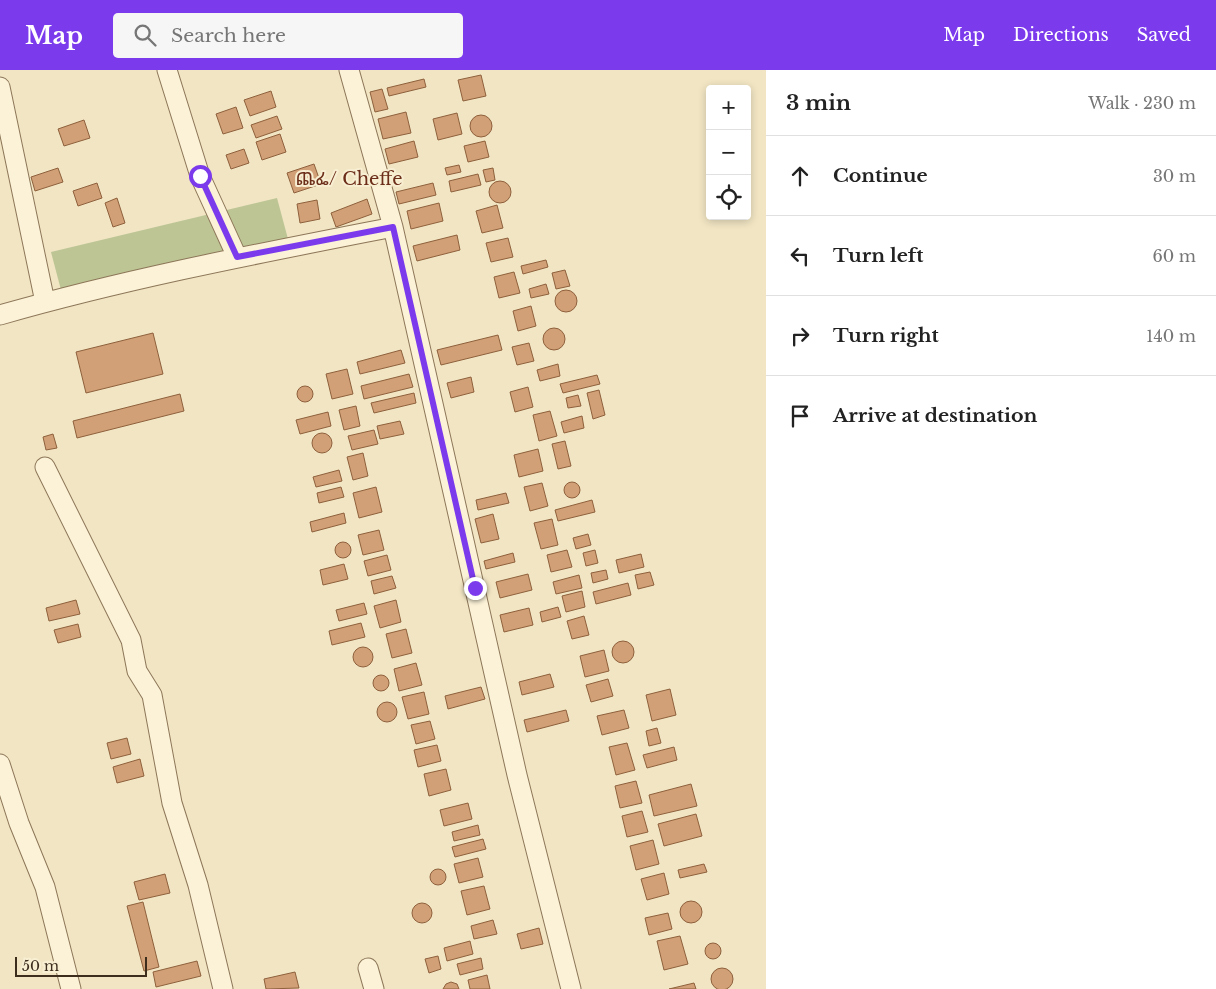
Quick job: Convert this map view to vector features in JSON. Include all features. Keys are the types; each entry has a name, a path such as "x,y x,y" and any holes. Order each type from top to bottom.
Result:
{"street":[{"path":"167,70 200,176 237,257"},
{"path":"349,70 393,227 517,775 571,989"},
{"path":"0,87 45,302"},
{"path":"0,315 45,302 237,257 393,227"},
{"path":"45,467 131,640 137,671 152,695 172,803 198,885 223,989"},
{"path":"0,764 19,823 45,887 71,989"},
{"path":"368,968 374,989"}],"green space":[{"path":"277,198 288,239 61,290 51,252"}],"building":[{"path":"481,75 486,96 463,101 458,80"},
{"path":"424,79 426,87 389,96 387,88"},
{"path":"382,89 388,109 375,112 370,92"},
{"path":"271,91 276,107 250,116 244,100"},
{"path":"236,107 243,128 223,134 216,114"},
{"path":"406,112 411,133 383,139 378,119"},
{"path":"457,113 462,134 438,140 433,119"},
{"path":"477,115 485,115 492,122 492,130 485,137 477,137 470,130 470,122"},
{"path":"277,116 282,129 256,138 251,125"},
{"path":"84,120 90,138 64,146 58,129"},
{"path":"280,134 286,152 262,160 256,142"},
{"path":"414,141 418,157 389,164 385,149"},
{"path":"485,141 489,157 468,162 464,146"},
{"path":"244,149 249,163 231,169 226,155"},
{"path":"314,164 321,184 294,193 287,173"},
{"path":"459,165 461,172 447,175 445,168"},
{"path":"58,168 63,182 35,191 31,177"},
{"path":"493,168 495,180 486,182 483,170"},
{"path":"478,174 481,185 451,192 449,181"},
{"path":"496,181 504,181 511,188 511,196 504,203 496,203 489,196 489,188"},
{"path":"97,183 102,198 78,206 73,191"},
{"path":"433,183 436,195 399,204 396,192"},
{"path":"117,198 125,223 113,227 105,203"},
{"path":"367,199 372,214 336,227 331,213"},
{"path":"317,200 320,219 300,223 297,204"},
{"path":"439,203 443,221 411,229 407,211"},
{"path":"497,205 503,228 482,233 476,211"},
{"path":"457,235 460,250 417,261 413,246"},
{"path":"508,238 513,257 491,262 486,243"},
{"path":"546,260 548,267 523,274 521,266"},
{"path":"565,270 570,286 556,289 552,273"},
{"path":"514,272 520,293 499,298 494,277"},
{"path":"546,284 549,294 531,298 529,289"},
{"path":"562,290 570,290 577,297 577,305 570,312 562,312 555,305 555,297"},
{"path":"531,306 536,326 518,331 513,311"},
{"path":"550,328 558,328 565,335 565,343 558,350 550,350 543,343 543,335"},
{"path":"153,333 163,374 86,393 76,352"},
{"path":"498,335 502,350 441,365 437,350"},
{"path":"529,343 534,361 517,365 512,347"},
{"path":"401,350 405,363 360,374 357,362"},
{"path":"558,364 560,376 540,381 537,370"},
{"path":"347,369 353,394 332,399 326,374"},
{"path":"409,374 413,387 364,399 361,386"},
{"path":"597,375 600,384 563,393 560,384"},
{"path":"471,377 474,392 451,398 447,383"},
{"path":"305,386 313,394 305,402 297,394"},
{"path":"528,387 533,407 515,412 510,392"},
{"path":"599,390 605,415 593,419 587,393"},
{"path":"414,393 416,403 374,413 371,403"},
{"path":"180,394 184,411 77,438 73,421"},
{"path":"578,395 581,406 568,408 566,398"},
{"path":"356,406 360,426 344,430 339,410"},
{"path":"550,411 557,436 539,441 533,415"},
{"path":"328,412 331,426 300,434 296,420"},
{"path":"582,416 584,428 564,433 561,422"},
{"path":"400,421 404,434 380,439 377,426"},
{"path":"374,430 378,444 352,450 348,436"},
{"path":"322,433 329,436 332,443 329,450 322,453 315,450 312,443 315,436"},
{"path":"53,434 57,448 46,450 43,437"},
{"path":"565,441 571,466 558,469 552,444"},
{"path":"538,449 543,471 519,477 514,455"},
{"path":"363,453 368,476 353,480 347,457"},
{"path":"339,470 342,481 316,487 313,477"},
{"path":"572,482 580,490 572,498 564,490"},
{"path":"542,483 548,506 530,511 524,487"},
{"path":"341,487 344,497 319,503 317,493"},
{"path":"376,487 382,512 359,518 353,493"},
{"path":"506,493 509,503 478,510 476,500"},
{"path":"592,500 595,512 558,521 555,510"},
{"path":"344,513 346,523 312,532 310,522"},
{"path":"493,514 499,539 481,543 475,519"},
{"path":"552,519 558,545 541,549 534,523"},
{"path":"379,530 384,550 363,555 358,535"},
{"path":"588,534 591,545 576,549 573,538"},
{"path":"343,542 351,550 343,558 335,550"},
{"path":"567,550 572,567 551,572 547,555"},
{"path":"595,550 598,563 586,566 583,553"},
{"path":"513,553 515,562 486,569 484,561"},
{"path":"641,554 644,567 619,573 616,560"},
{"path":"387,555 391,570 368,576 364,561"},
{"path":"344,564 348,579 323,585 320,570"},
{"path":"606,570 608,579 593,583 591,573"},
{"path":"650,572 654,585 638,589 635,575"},
{"path":"528,574 532,590 500,598 496,582"},
{"path":"579,575 582,588 556,594 553,582"},
{"path":"392,576 396,588 374,594 371,581"},
{"path":"628,583 631,595 596,604 593,592"},
{"path":"582,591 585,607 566,612 562,596"},
{"path":"76,600 80,614 49,621 46,608"},
{"path":"396,600 401,622 380,628 374,606"},
{"path":"364,603 367,614 339,621 336,610"},
{"path":"558,607 561,617 542,622 540,612"},
{"path":"529,608 533,625 504,632 500,615"},
{"path":"584,616 589,635 572,639 567,621"},
{"path":"361,623 365,637 332,645 329,631"},
{"path":"78,624 81,637 58,643 54,630"},
{"path":"406,629 412,653 392,658 386,634"},
{"path":"619,641 627,641 634,648 634,656 627,663 619,663 612,656 612,648"},
{"path":"363,647 370,650 373,657 370,664 363,667 356,664 353,657 356,650"},
{"path":"604,650 609,671 585,677 580,656"},
{"path":"416,663 422,685 399,691 394,669"},
{"path":"550,674 554,687 522,695 519,682"},
{"path":"381,675 389,683 381,691 373,683"},
{"path":"608,679 613,696 591,702 586,685"},
{"path":"481,687 485,699 448,709 445,696"},
{"path":"670,689 676,715 652,721 646,695"},
{"path":"424,692 429,714 408,719 402,697"},
{"path":"387,702 394,705 397,712 394,719 387,722 380,719 377,712 380,705"},
{"path":"566,710 569,721 527,732 524,720"},
{"path":"624,710 629,728 602,735 597,716"},
{"path":"430,721 435,739 416,744 411,725"},
{"path":"657,728 661,743 649,746 646,731"},
{"path":"127,738 131,754 111,759 107,743"},
{"path":"627,743 635,770 616,775 609,747"},
{"path":"437,745 441,761 418,767 414,750"},
{"path":"674,747 677,760 647,768 643,755"},
{"path":"140,759 144,776 117,783 113,767"},
{"path":"446,769 451,790 429,796 424,774"},
{"path":"636,781 642,803 620,808 615,786"},
{"path":"691,784 697,806 654,816 649,795"},
{"path":"468,803 472,819 444,826 440,810"},
{"path":"642,811 648,832 627,837 622,816"},
{"path":"696,814 702,836 664,846 658,824"},
{"path":"478,825 480,835 454,841 452,832"},
{"path":"483,839 486,849 455,857 452,847"},
{"path":"653,840 659,864 636,870 630,846"},
{"path":"478,858 483,877 459,883 454,864"},
{"path":"704,864 707,872 680,878 678,870"},
{"path":"438,869 446,877 438,885 430,877"},
{"path":"664,873 669,894 647,900 641,879"},
{"path":"165,874 170,893 139,900 134,882"},
{"path":"484,886 490,909 467,915 461,891"},
{"path":"687,901 695,901 702,908 702,916 695,923 687,923 680,916 680,908"},
{"path":"143,902 159,967 144,971 127,906"},
{"path":"422,903 429,906 432,913 429,920 422,923 415,920 412,913 415,906"},
{"path":"668,913 672,929 649,935 645,918"},
{"path":"493,920 497,934 474,939 471,926"},
{"path":"539,928 543,944 521,949 517,934"},
{"path":"680,936 688,964 664,970 657,941"},
{"path":"470,941 473,954 447,961 444,948"},
{"path":"713,943 721,951 713,959 705,951"},
{"path":"438,956 441,969 429,973 425,959"},
{"path":"481,958 483,969 460,975 457,964"},
{"path":"197,961 201,976 156,987 153,972"},
{"path":"722,968 730,971 733,979 730,987 722,990 714,987 711,979 714,971"},
{"path":"295,972 299,988 266,989 264,979"},
{"path":"487,975 490,989 470,989 468,980"},
{"path":"451,982 457,984 459,989 443,989 446,984"},
{"path":"694,983 696,989 669,989"}],"district":[{"name":"ጨፌ/ Cheffe","path":"349,179"}],"route":[{"path":"200,176 237,257 393,227 475,588"}]}
